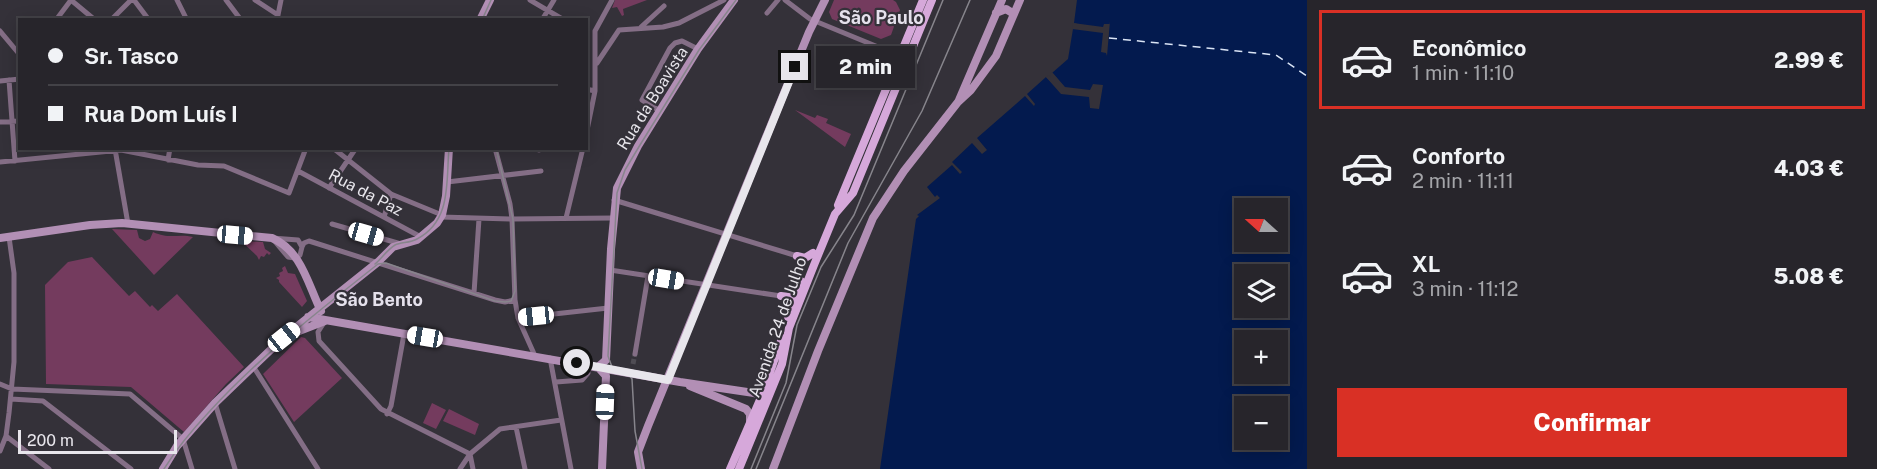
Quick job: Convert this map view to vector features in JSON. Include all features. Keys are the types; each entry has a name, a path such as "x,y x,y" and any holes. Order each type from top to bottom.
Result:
{"main road":[{"name":"Avenida 24 de Julho","path":"730,469 762,395 780,347 793,302 813,253 830,216 841,200 932,0"},
{"name":"Avenida 24 de Julho","path":"739,469 782,364 789,328 818,255 835,214 853,193 904,58 921,1"},
{"path":"920,30 924,8 921,1"},
{"path":"797,256 805,258 813,253"},
{"path":"780,296 789,297 793,302"}],"street":[{"path":"58,18 71,0 93,18"},
{"path":"113,18 132,0 147,18"},
{"path":"177,0 186,18"},
{"path":"226,0 240,18"},
{"path":"255,0 278,17 280,0"},
{"path":"481,18 490,0"},
{"path":"530,0 561,18"},
{"path":"543,18 554,0"},
{"path":"588,124 595,91 597,63 595,31 612,0"},
{"path":"597,63 620,30 663,27 679,22 724,0"},
{"name":"Rua da Boavista","path":"598,367 606,360 614,200 617,188 629,160 698,50 734,0"},
{"path":"767,13 778,0"},
{"path":"785,0 815,21 904,58"},
{"path":"641,469 639,450 825,0"},
{"path":"958,102 1002,0"},
{"path":"773,469 818,351 873,218 896,182 958,102 971,90 1000,48 1020,0"},
{"path":"640,28 664,6"},
{"path":"996,13 1006,9 1014,14"},
{"path":"989,30 990,47 1000,48"},
{"path":"0,31 18,53"},
{"path":"588,31 595,31"},
{"path":"660,111 642,100 670,48 682,41 698,50"},
{"path":"0,81 18,79"},
{"path":"9,80 16,121 15,161"},
{"path":"588,89 595,91"},
{"path":"0,122 16,121"},
{"path":"0,162 107,150"},
{"path":"115,150 128,224"},
{"path":"120,150 198,165 224,166 289,193 305,150"},
{"path":"168,160 170,150"},
{"path":"336,150 391,194 441,216 479,219 613,218"},
{"path":"329,188 355,150"},
{"path":"163,469 183,439 215,403 284,337 378,262 393,247 421,237 433,228 441,216 447,182 449,150"},
{"path":"496,150 512,219 515,300 518,318 535,356"},
{"path":"566,218 583,150"},
{"name":"Rua da Paz","path":"298,171 421,237"},
{"path":"447,182 541,171"},
{"path":"384,217 391,194"},
{"path":"614,200 797,256"},
{"path":"474,293 479,219"},
{"path":"0,238 90,225 128,224 289,238 301,244"},
{"path":"332,224 402,244"},
{"path":"0,451 6,436 14,362 14,273 9,237"},
{"path":"272,238 284,244 297,257 326,320"},
{"path":"297,257 301,244 309,241 501,302 515,300"},
{"path":"610,270 780,296"},
{"path":"635,354 648,276"},
{"path":"518,318 608,308"},
{"path":"308,318 550,358 631,374 735,389 762,395 765,406"},
{"path":"284,337 326,320"},
{"path":"326,320 318,332 319,341 376,405 387,414 470,454"},
{"path":"387,414 391,406 404,334"},
{"path":"550,358 571,469"},
{"path":"631,374 633,364"},
{"path":"556,382 582,380 588,373 587,365"},
{"path":"253,366 318,469"},
{"path":"598,367 606,376 602,469"},
{"path":"644,376 657,385 658,403"},
{"path":"681,382 749,411 751,419 748,427"},
{"path":"0,384 12,389 127,393 183,439 192,469"},
{"path":"731,402 737,398 735,389"},
{"path":"11,399 43,401 130,469"},
{"path":"215,403 235,469"},
{"path":"0,413 9,413"},
{"path":"460,469 470,454 500,429 561,420"},
{"path":"516,427 525,469"},
{"path":"6,436 49,469"},
{"path":"470,454 473,469"}],"shaded area":[{"path":"615,0 647,0 623,9 624,15 622,16 617,7 612,8"},
{"path":"834,0 893,0 900,10 891,35 881,39 832,19 829,12"},
{"path":"795,110 815,118 817,115 828,119 826,123 851,134 845,147"},
{"path":"112,229 137,230 139,238 145,241 150,239 153,232 165,236 193,237 154,275"},
{"path":"241,241 263,242 265,249 271,253 269,255 267,253 264,257 261,256 259,260"},
{"path":"92,257 129,296 135,291 150,307 152,305 158,311 177,294 244,367 184,432 131,387 46,384 45,285 68,262"},
{"path":"285,266 288,273 295,274 307,301 302,307 276,278 280,276 279,273"},
{"path":"301,337 305,338 342,378 294,422 263,374"},
{"path":"432,403 446,410 436,429 423,423"},
{"path":"449,409 479,424 475,435 443,421"}],"water":[{"path":"1077,0 1307,0 1307,469 880,469 916,219 919,216 917,215 940,198 937,195 935,197 927,187 952,165 960,174 962,172 952,162 972,143 982,154 987,150 977,138 1025,96 1034,106 1035,104 1027,94 1046,77 1051,82 1057,78 1052,73 1068,59 1073,29 1077,29 1078,24 1074,23"}],"pier":[{"path":"1073,23 1103,27 1104,24 1110,24 1107,56 1106,53 1101,52 1103,33 1072,29"},
{"path":"1052,72 1065,87 1090,90 1093,84 1103,85 1099,109 1090,108 1089,97 1061,94 1046,77 1049,75 1051,78"}],"ferry route":[{"path":"1109,38 1276,55 1307,76"}],"tunnel":[{"path":"633,364 635,354"}],"tram line":[{"path":"483,18 491,0"},
{"path":"642,469 635,431 632,379 628,373 612,367 608,356 617,193 625,170 640,145 699,50 736,0"},
{"path":"751,469 786,383 797,325 821,267 854,215 943,0"},
{"path":"375,264 392,247 417,239 436,222 445,199 449,150"},
{"path":"164,469 179,446 228,391 290,335 378,264 386,263 495,301 511,301 515,291 513,219 496,150"}],"railway":[{"path":"756,469 848,243 922,111 970,0"}],"district":[{"name":"São Paulo","path":"881,18"},
{"name":"São Bento","path":"379,300"}],"route":[{"path":"577,363 668,380 795,67"}]}
